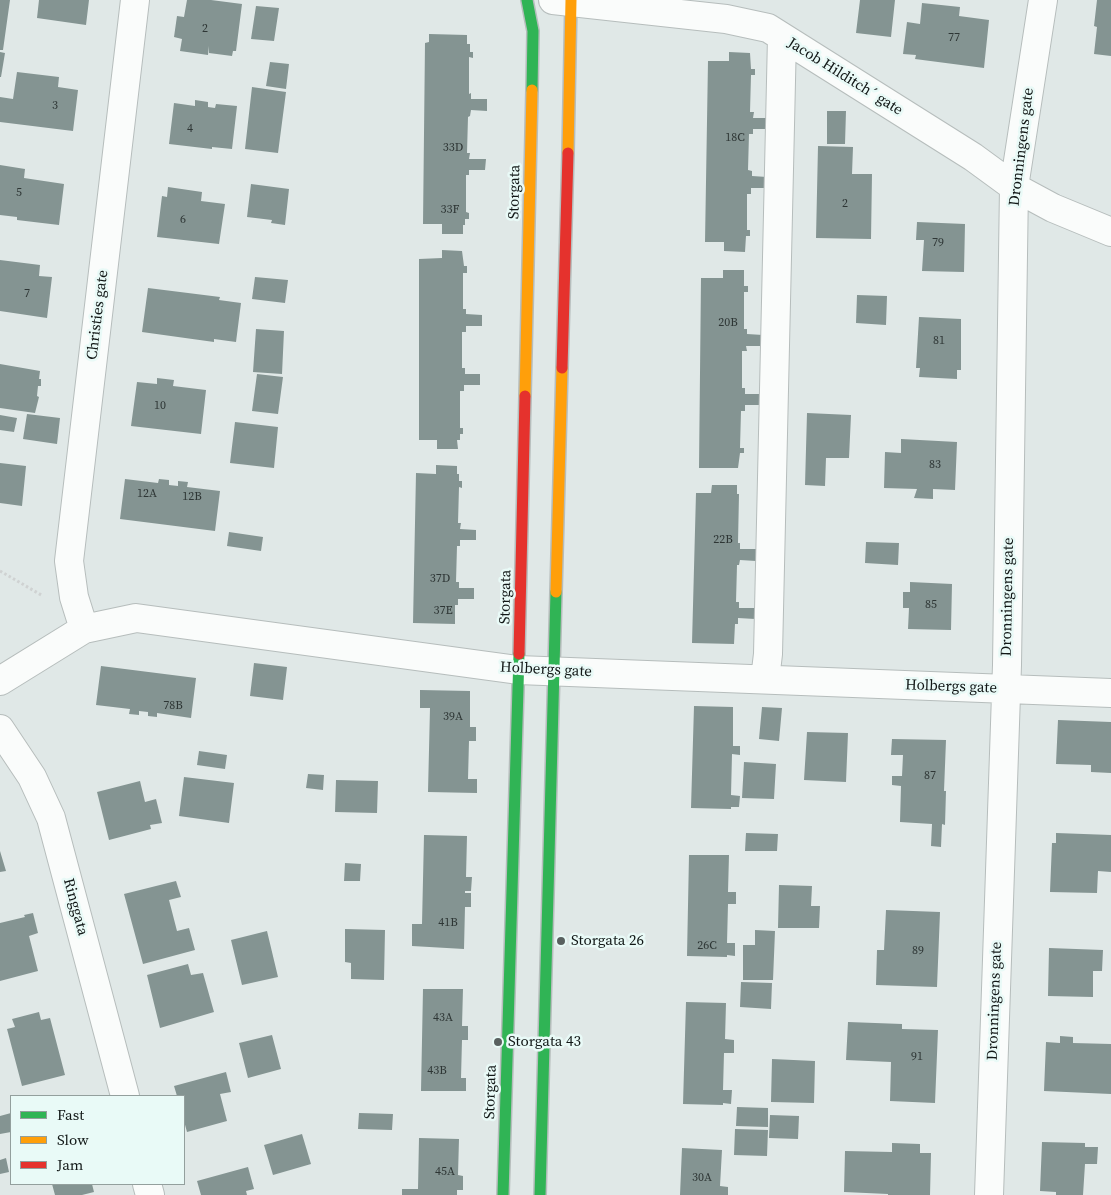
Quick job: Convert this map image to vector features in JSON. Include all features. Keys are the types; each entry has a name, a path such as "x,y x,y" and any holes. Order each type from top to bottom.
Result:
{"street":[{"name":"Christies gate","path":"84,629 74,597 69,561 135,0"},
{"name":"Storgata","path":"503,1195 520,614 534,31 527,0"},
{"name":"Dronningens gate","path":"989,1195 1006,689 1014,187 1043,0"},
{"name":"Jacob Hilditch´ gate","path":"565,1 726,19 768,28 973,158 1014,187 1053,208 1111,232"},
{"path":"540,1195 554,671 565,1"},
{"path":"766,679 782,37"},
{"name":"Holbergs gate","path":"0,681 84,629 136,618 518,670 1111,693"},
{"name":"Ringgata","path":"0,729 32,777 51,818 124,1095"}],"path":[{"path":"0,571 51,601"}],"building":[{"path":"0,0 10,0 3,50 0,50"},
{"path":"39,0 89,0 86,25 37,18"},
{"path":"187,0 211,0 242,4 236,51 233,51 232,56 209,53 209,46 208,55 180,51 182,39 174,37 177,16 184,17"},
{"path":"860,0 895,0 891,37 856,33"},
{"path":"1097,0 1111,0 1111,56 1094,54 1097,27 1094,26"},
{"path":"922,3 960,7 959,16 989,20 984,68 915,59 916,55 903,54 907,22 920,24"},
{"path":"256,6 279,8 274,41 251,39"},
{"path":"429,34 467,35 467,44 470,44 470,52 473,52 473,58 469,57 469,94 471,93 471,99 487,99 487,111 471,110 468,117 467,153 470,153 469,159 486,159 485,170 469,170 469,175 466,175 466,212 469,213 469,219 465,219 463,234 442,234 442,224 423,224 425,43 429,42"},
{"path":"0,52 5,53 1,77 0,77"},
{"path":"729,52 750,53 751,69 755,69 755,75 751,75 750,112 754,112 753,118 769,118 769,129 753,129 753,134 749,134 748,170 752,171 752,176 767,177 767,188 751,188 751,194 747,194 747,230 750,230 750,236 746,236 745,252 724,251 724,242 705,242 708,61 729,61"},
{"path":"270,62 289,64 286,89 266,86"},
{"path":"17,72 59,77 58,87 78,90 73,131 0,122 0,97 13,99"},
{"path":"252,87 286,92 278,153 245,149"},
{"path":"195,100 208,102 208,107 215,108 216,104 237,106 232,149 212,147 212,149 169,144 174,103 195,106"},
{"path":"827,111 846,111 845,144 827,144"},
{"path":"818,146 853,147 852,174 872,174 871,239 816,238"},
{"path":"0,165 25,169 24,178 64,184 59,225 17,220 17,217 0,215"},
{"path":"251,184 289,189 285,225 271,223 272,220 247,217"},
{"path":"168,187 202,192 201,201 225,204 219,244 157,237 162,196 167,197"},
{"path":"917,222 965,224 964,272 922,271 924,240 916,240"},
{"path":"442,250 462,251 464,266 467,266 467,273 463,273 463,309 466,309 466,314 482,315 482,326 466,326 466,332 462,332 462,368 465,368 465,374 480,374 480,385 464,385 464,391 460,391 460,428 463,428 463,434 460,434 460,440 457,440 458,449 437,449 437,440 419,440 419,259 442,258"},
{"path":"0,260 40,265 39,276 52,277 47,318 0,311"},
{"path":"723,270 744,270 744,286 748,286 748,292 744,292 744,329 747,329 747,334 763,335 763,346 746,346 747,351 742,351 742,388 745,388 745,394 761,394 761,405 745,405 745,411 741,411 740,448 744,448 744,453 740,453 738,468 699,468 701,278 723,278"},
{"path":"255,277 288,280 285,303 252,299"},
{"path":"148,288 220,297 219,300 241,303 236,342 214,339 214,342 142,332"},
{"path":"857,295 887,296 886,325 856,323"},
{"path":"919,317 961,319 961,370 957,370 957,379 919,377 920,368 916,368"},
{"path":"256,329 284,331 282,374 253,372"},
{"path":"0,364 40,371 39,379 41,379 41,386 38,386 37,396 39,397 35,413 0,408"},
{"path":"257,374 283,377 278,414 252,411"},
{"path":"157,378 174,380 173,386 206,390 201,434 131,426 137,382 157,384"},
{"path":"807,413 851,415 849,458 826,458 825,486 805,485"},
{"path":"27,414 60,418 57,444 23,439"},
{"path":"0,415 17,418 14,432 0,430"},
{"path":"235,422 278,427 274,468 230,463"},
{"path":"901,439 957,442 955,490 933,489 933,499 914,498 917,489 884,488 885,452 901,453"},
{"path":"0,463 26,466 22,506 0,503"},
{"path":"436,465 457,466 459,481 462,481 462,488 459,487 458,523 461,523 460,529 476,530 476,540 460,540 460,546 457,546 456,582 459,582 459,588 474,588 474,599 458,599 458,605 455,605 455,624 413,623 416,473 436,474"},
{"path":"125,479 158,483 159,479 169,480 169,485 178,486 178,481 188,482 187,487 220,491 215,531 120,519"},
{"path":"712,485 737,485 737,494 739,494 738,543 740,543 740,549 757,549 756,561 740,560 739,565 737,565 736,602 739,602 739,608 755,608 755,619 738,618 738,624 735,624 734,644 692,643 696,493 711,493"},
{"path":"229,532 263,537 261,551 227,546"},
{"path":"866,542 899,543 898,565 865,563"},
{"path":"910,582 952,584 951,630 908,629 909,608 903,608 903,592 910,592"},
{"path":"254,663 287,667 283,700 250,696"},
{"path":"101,666 196,678 191,718 157,713 157,717 148,716 148,712 139,711 139,715 129,714 130,709 96,705"},
{"path":"420,690 470,691 470,727 476,727 476,741 469,741 468,779 477,779 477,793 428,792 430,708 420,708"},
{"path":"694,706 733,707 733,746 740,746 740,755 732,754 731,795 740,796 739,807 731,807 731,809 691,808"},
{"path":"762,707 782,708 779,741 759,739"},
{"path":"1058,720 1111,722 1111,773 1091,772 1091,765 1056,764"},
{"path":"807,732 848,733 846,782 804,780"},
{"path":"892,739 946,740 945,825 942,824 941,847 931,846 932,824 900,822 901,786 892,785 892,776 902,776 903,755 891,755"},
{"path":"199,751 227,755 225,769 197,765"},
{"path":"744,762 776,764 774,799 742,798"},
{"path":"308,774 324,775 323,790 306,788"},
{"path":"184,777 234,783 229,823 179,816"},
{"path":"336,780 378,781 377,813 335,812"},
{"path":"140,781 145,802 156,799 162,823 150,825 151,829 109,840 97,792"},
{"path":"746,833 778,834 777,851 745,851"},
{"path":"1056,833 1111,835 1111,872 1098,871 1097,893 1050,892 1052,843 1056,843"},
{"path":"424,835 467,836 466,877 472,877 471,891 465,891 465,893 471,893 471,907 465,907 464,949 412,946 412,924 422,924"},
{"path":"0,851 6,871 0,872"},
{"path":"689,855 729,855 728,892 736,892 736,904 728,904 727,943 735,943 735,956 687,956"},
{"path":"345,863 361,864 360,881 344,881"},
{"path":"176,881 181,897 169,900 177,931 189,928 195,950 143,964 124,894"},
{"path":"779,885 812,886 811,906 820,906 819,928 778,928"},
{"path":"886,910 940,912 937,987 876,985 877,950 884,950"},
{"path":"33,913 38,933 29,936 38,971 0,981 0,923 25,917 24,915"},
{"path":"345,929 385,930 384,980 351,979 351,963 345,962"},
{"path":"755,930 775,931 773,980 743,980 743,945 755,945"},
{"path":"267,931 278,977 242,985 231,940"},
{"path":"1049,948 1103,950 1102,971 1093,971 1093,997 1048,996"},
{"path":"188,964 191,975 203,973 214,1012 160,1028 147,975"},
{"path":"741,982 772,983 771,1009 740,1007"},
{"path":"423,989 463,989 462,1026 468,1026 468,1040 462,1040 461,1078 466,1078 466,1091 421,1091"},
{"path":"686,1002 726,1003 725,1039 734,1040 734,1053 724,1053 723,1090 732,1090 731,1104 683,1104"},
{"path":"39,1012 41,1020 50,1018 65,1075 22,1086 7,1029 15,1027 12,1019"},
{"path":"848,1022 902,1024 902,1029 938,1030 935,1103 890,1101 891,1062 846,1060"},
{"path":"272,1035 281,1069 248,1078 239,1043"},
{"path":"1060,1036 1073,1037 1073,1043 1111,1044 1111,1094 1044,1091 1046,1042 1060,1043"},
{"path":"772,1059 815,1061 814,1103 771,1102"},
{"path":"226,1072 231,1092 220,1094 227,1121 187,1132 185,1125 185,1095 177,1095 174,1086"},
{"path":"737,1107 768,1108 768,1127 736,1126"},
{"path":"10,1113 10,1132 0,1134 0,1116"},
{"path":"359,1113 393,1114 392,1130 358,1129"},
{"path":"770,1115 799,1116 798,1139 769,1138"},
{"path":"735,1129 768,1130 767,1156 734,1155"},
{"path":"302,1134 311,1164 273,1175 264,1145"},
{"path":"419,1138 459,1139 458,1175 463,1176 463,1190 457,1190 457,1195 402,1195 402,1189 418,1189"},
{"path":"1042,1142 1085,1143 1085,1147 1098,1147 1097,1164 1085,1164 1083,1195 1056,1195 1056,1192 1040,1191"},
{"path":"892,1143 920,1144 920,1153 931,1153 930,1195 844,1192 845,1151 892,1152"},
{"path":"682,1148 722,1150 720,1186 728,1187 728,1195 680,1195"},
{"path":"6,1158 9,1172 0,1174 0,1160"},
{"path":"248,1167 254,1189 246,1191 247,1195 201,1195 197,1181"},
{"path":"52,1185 92,1185 94,1192 82,1195 55,1195"}],"traffic: fast":[{"path":"527,0 533,31 532,90"},
{"path":"540,1195 556,592"},
{"path":"503,1195 519,654"}],"traffic: slow":[{"path":"568,153 571,0"},
{"path":"525,396 532,90"},
{"path":"556,592 562,368"}],"traffic: jam":[{"path":"562,368 568,153"},
{"path":"519,654 525,396"}],"place":[{"name":"Storgata 26","path":"561,941"},
{"name":"Storgata 43","path":"498,1042"}]}
